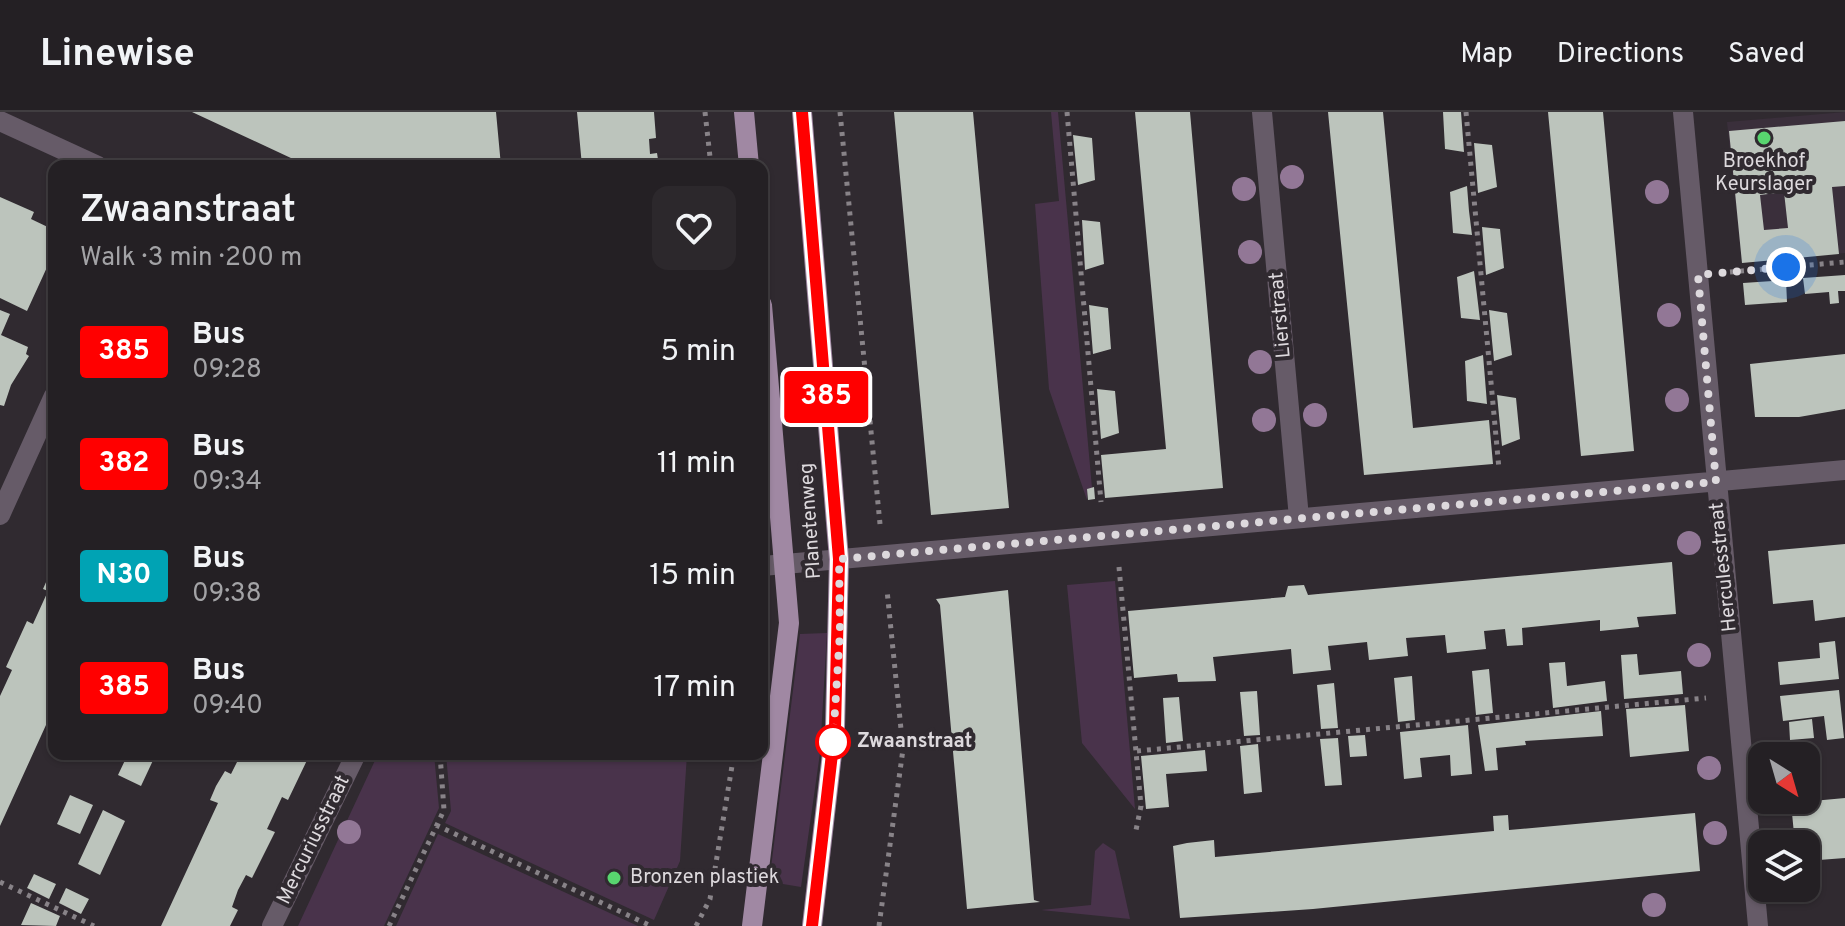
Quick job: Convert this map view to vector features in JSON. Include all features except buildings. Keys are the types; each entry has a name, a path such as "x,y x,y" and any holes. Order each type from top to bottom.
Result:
{"main road":[{"path":"744,112 748,160"},
{"name":"Planetenweg","path":"802,112 839,559 835,728 812,926"},
{"name":"Planetenweg","path":"752,926 789,623 787,563 768,367"}],"street":[{"name":"Lierstraat","path":"1262,112 1299,518"},
{"name":"Herculesstraat","path":"1683,112 1758,926"},
{"path":"0,121 85,160"},
{"path":"0,515 48,409"},
{"path":"768,565 1845,470"},
{"name":"Mercuriusstraat","path":"272,926 353,760"}],"path":[{"path":"705,112 710,160"},
{"path":"1067,112 1110,535 1137,751 1142,815 1135,835"},
{"path":"1466,112 1502,501"},
{"path":"1698,275 1845,262"},
{"path":"1137,751 1737,695"},
{"path":"389,926 444,810 440,760"},
{"path":"696,926 710,899 733,760"},
{"path":"436,825 651,926"},
{"path":"0,882 94,926"}],"shaded area":[{"path":"1051,112 1058,112 1092,488 1087,489 1087,500 1049,389 1035,204 1059,201"},
{"path":"1845,112 1845,253 1742,263 1727,122"},
{"path":"1115,581 1135,809 1082,743 1067,585"},
{"path":"827,633 820,753 801,887 771,882 770,876 800,634"},
{"path":"375,760 435,760 439,808 384,926 298,926"},
{"path":"447,760 687,760 680,861 654,920 445,823 451,811"},
{"path":"438,834 638,926 396,926"},
{"path":"1103,843 1115,851 1130,919 1041,910 1091,905 1095,851"}],"bus line":[{"name":"385","path":"802,112 839,559 840,632 835,728 812,926"}],"place":[{"name":"Broekhof Keurslager","path":"1764,138"},
{"name":"Zwaanstraat","path":"833,742"},
{"name":"Bronzen plastiek","path":"614,878"}],"route":[{"path":"833,742 840,632 839,559 1716,482 1698,275 1786,267"}]}
